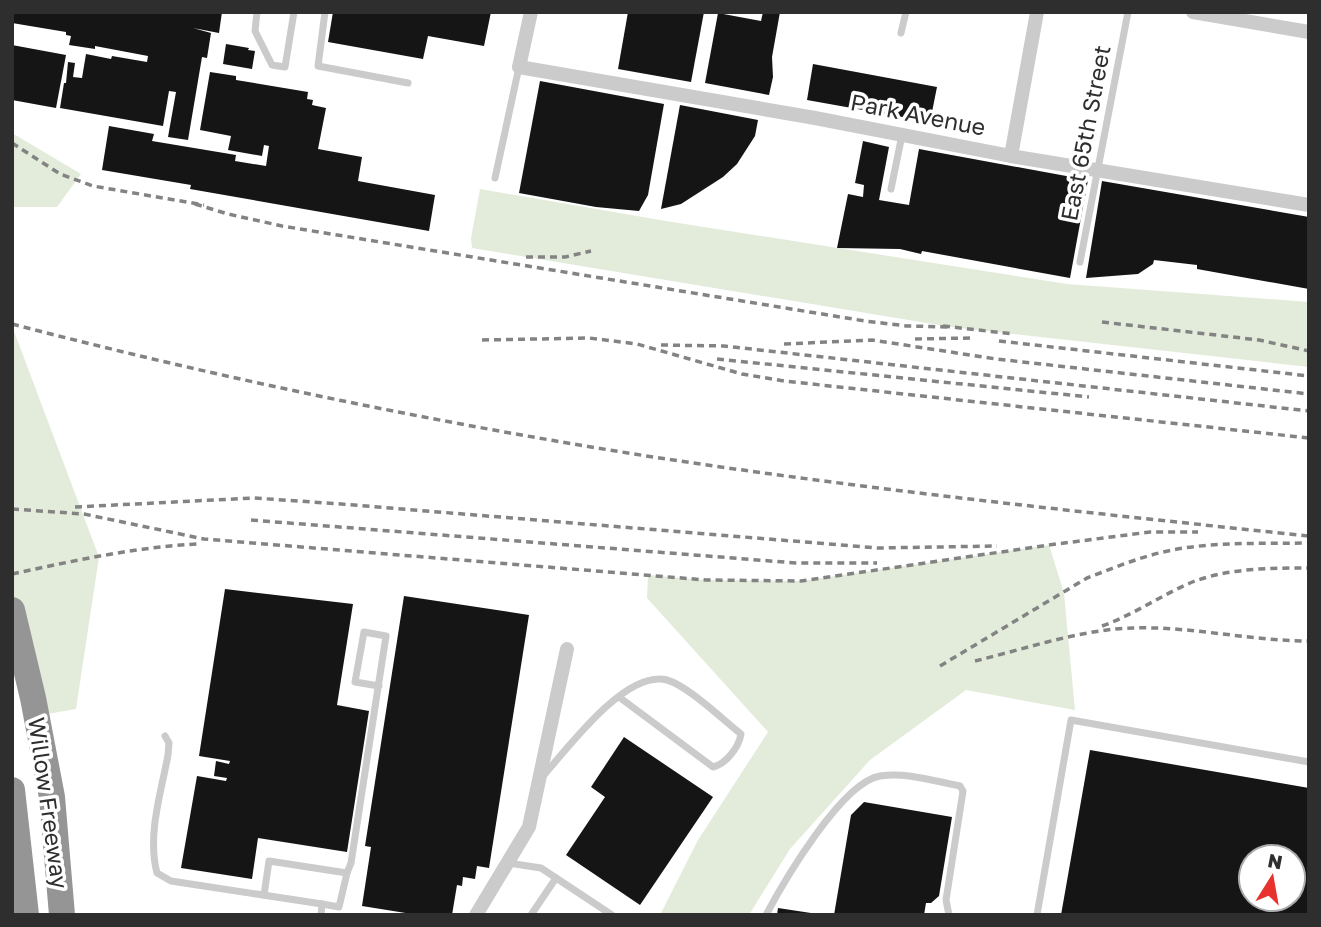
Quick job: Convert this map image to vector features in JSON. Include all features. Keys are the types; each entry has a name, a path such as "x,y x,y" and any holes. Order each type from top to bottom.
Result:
{"highway":[{"name":"Willow Freeway","path":"12,610 33,698 52,797 62,915"},
{"name":"Willow Freeway","path":"12,790 26,915"},
{"path":"52,797 76,915"}],"street":[{"path":"519,67 531,12"},
{"path":"1011,156 1037,12"},
{"path":"1192,12 1309,32"},
{"name":"Park Avenue","path":"519,67 1011,156 1309,205"},
{"path":"476,915 529,827 567,649"}],"lane":[{"path":"257,12 255,30 272,65 285,66 294,12"},
{"path":"325,12 318,66 408,83"},
{"path":"901,33 906,12"},
{"name":"East 65th Street","path":"1080,262 1128,12"},
{"path":"495,178 519,67"},
{"path":"891,189 902,135"},
{"path":"165,736 169,743 168,755 154,830 153,856 157,873 171,881 339,907 351,863 379,686 386,636 364,632 355,682 379,686"},
{"path":"539,781 601,711 619,697 648,679 666,680 683,688 740,734 740,741 722,765 713,767 619,697"},
{"path":"1037,915 1071,720 1309,761"},
{"path":"766,915 784,880 828,819 862,782 880,776 925,779 960,786 963,792 946,900 949,915"},
{"path":"264,895 269,861 347,873"},
{"path":"507,863 541,868 612,915"},
{"path":"531,915 556,878"},
{"path":"321,915 322,904"}],"green space":[{"path":"12,133 81,174 57,207 12,207"},
{"path":"480,189 1067,284 1309,302 1309,367 951,327 472,248 471,238"},
{"path":"12,326 99,557 76,709 36,716 12,610"},
{"path":"1049,545 1064,593 1075,710 966,690 870,760 790,849 749,915 660,915 698,840 768,732 647,598 648,575 706,580 801,581"}],"building":[{"path":"12,12 222,12 219,33 193,28 211,33 207,58 202,57 188,140 168,137 176,92 169,91 163,126 60,108 68,62 75,63 73,77 82,78 86,54 147,62 148,56 95,46 95,49 69,45 71,36 66,35 66,32 12,23"},
{"path":"333,12 491,12 484,46 428,36 423,59 328,42"},
{"path":"628,12 704,12 691,82 618,69"},
{"path":"763,12 780,12 769,95 705,83 718,13 761,21"},
{"path":"226,44 255,51 252,69 223,64"},
{"path":"12,45 66,55 56,108 12,100"},
{"path":"813,64 937,87 930,122 807,100"},
{"path":"210,72 236,76 236,80 308,92 307,99 313,100 312,105 326,108 318,149 362,157 358,181 435,195 429,231 190,189 191,185 102,170 109,126 154,134 152,141 236,155 235,161 266,166 269,146 264,145 262,156 228,150 231,136 200,130"},
{"path":"540,81 664,104 648,195 639,211 596,207 519,193"},
{"path":"680,105 758,120 755,136 737,164 723,177 681,204 661,209"},
{"path":"863,141 889,147 879,200 909,205 919,149 1088,180 1070,278 922,251 921,254 900,249 837,248 848,194 863,197 864,185 855,183"},
{"path":"1102,181 1309,217 1309,289 1197,269 1197,265 1154,260 1153,264 1138,274 1086,278"},
{"path":"225,589 353,604 337,705 369,711 347,852 258,838 252,879 181,868 197,776 226,781 227,778 214,776 216,761 229,764 230,761 199,756"},
{"path":"404,596 529,615 489,868 477,866 475,879 463,877 462,886 457,885 452,915 418,915 362,906 371,847 365,846"},
{"path":"624,737 713,797 640,905 566,855 605,797 591,787"},
{"path":"1090,750 1309,788 1309,915 1061,915"},
{"path":"864,802 952,817 939,896 931,903 926,903 924,915 834,915 851,815"},
{"path":"778,908 811,913 811,915 777,915"}],"railway":[{"path":"12,143 60,174 93,186 204,205"},
{"path":"195,204 282,226 865,321 951,327"},
{"path":"526,257 565,257 591,251"},
{"path":"1102,322 1259,340 1309,351"},
{"path":"12,324 251,381 572,444 898,490 1309,536"},
{"path":"943,326 1013,334"},
{"path":"482,340 589,338 637,344 742,374 784,381 1309,438"},
{"path":"915,339 971,338"},
{"path":"784,344 872,340 996,359 1309,394"},
{"path":"999,341 1309,376"},
{"path":"661,345 724,346 1309,411"},
{"path":"717,359 1089,397"},
{"path":"75,507 254,498 878,548 997,546"},
{"path":"12,509 84,514 204,539 706,580 801,581 1150,532 1198,532"},
{"path":"251,520 796,563 877,563"},
{"path":"940,666 1087,578 1132,561 1195,547 1305,543"},
{"path":"12,574 128,551 198,544"},
{"path":"1102,626 1204,578 1249,570 1309,568"},
{"path":"975,661 1074,636 1114,629 1177,629 1309,641"}]}
